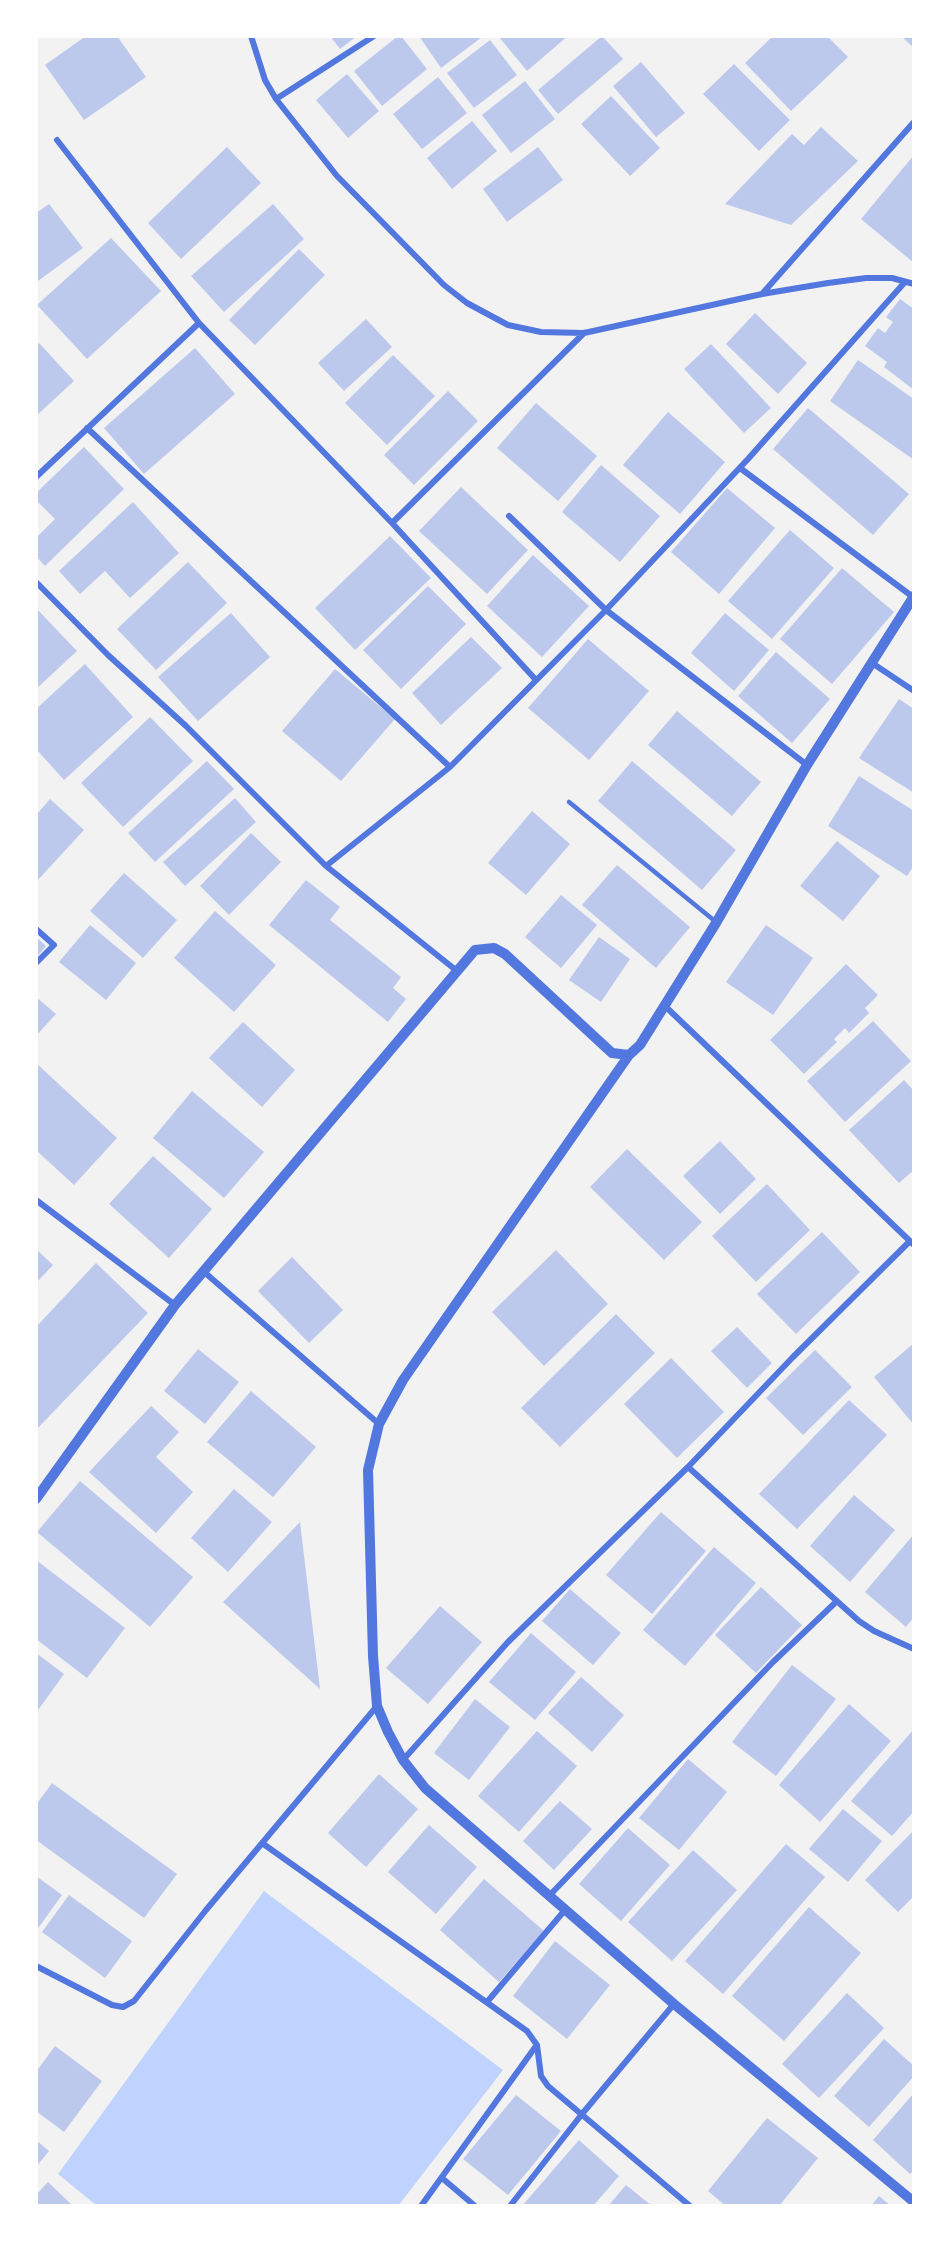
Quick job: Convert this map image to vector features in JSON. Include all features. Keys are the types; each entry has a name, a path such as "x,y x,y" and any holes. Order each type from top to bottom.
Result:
{"street":[{"path":"251,36 265,80 276,99 337,176 444,285 467,303 508,325 541,332 584,333 762,294 866,278 892,278 914,284"},
{"path":"276,99 374,36"},
{"path":"762,294 914,122"},
{"path":"57,140 199,323 392,523 536,680"},
{"path":"326,866 450,767 606,610 740,468 904,282"},
{"path":"36,477 199,323"},
{"path":"392,523 584,333"},
{"path":"87,428 450,767"},
{"path":"740,468 914,596 807,765 666,1007 640,1045 628,1055 403,1380 379,1424 368,1470 373,1656 377,1706 403,1760 425,1788 674,2004 914,2202"},
{"path":"509,516 606,610 807,765"},
{"path":"36,582 108,655 186,726 326,866 458,972"},
{"path":"872,663 914,691"},
{"path":"36,929 54,945 36,963"},
{"path":"36,1498 202,1271 475,950 494,948 506,954 612,1053 628,1055"},
{"path":"403,1760 508,1642 688,1467 793,1357 912,1243 666,1007"},
{"path":"36,1200 175,1305"},
{"path":"202,1271 379,1424"},
{"path":"688,1467 859,1621 874,1631 914,1649"},
{"path":"549,1896 773,1662 837,1601"},
{"path":"36,1966 112,2005 123,2007 134,2001 377,1706"},
{"path":"262,1843 527,2031 537,2045 541,2076 548,2085 690,2206"},
{"path":"487,2002 565,1910"},
{"path":"510,2206 582,2114 674,2004"},
{"path":"421,2206 537,2045"},
{"path":"442,2178 475,2206"}],"lane":[{"path":"569,802 716,922"}],"water":[{"path":"264,1891 503,2070 398,2206 97,2206 58,2174"}],"building":[{"path":"86,36 117,36 146,77 84,120 45,65"},
{"path":"330,36 357,36 340,49"},
{"path":"401,36 427,69 382,106 354,71"},
{"path":"419,36 481,36 482,37 441,68"},
{"path":"568,36 527,71 499,37"},
{"path":"602,36 623,59 558,114 538,90"},
{"path":"773,36 827,36 848,57 791,111 745,63"},
{"path":"901,36 914,36 914,48"},
{"path":"490,40 517,75 474,108 447,73"},
{"path":"641,62 685,113 656,137 613,86"},
{"path":"734,64 790,120 759,151 703,94"},
{"path":"347,74 379,111 348,138 316,100"},
{"path":"438,77 467,113 422,149 393,114"},
{"path":"525,81 555,119 511,153 482,115"},
{"path":"611,96 660,148 630,176 581,124"},
{"path":"472,121 497,151 452,189 427,158"},
{"path":"821,127 858,161 791,225 725,204 792,134 804,145"},
{"path":"227,147 261,183 181,259 148,223"},
{"path":"538,147 563,180 507,222 483,189"},
{"path":"914,155 914,263 861,219"},
{"path":"49,204 83,248 38,281 36,278 36,213"},
{"path":"273,204 304,239 224,312 191,276"},
{"path":"111,238 161,291 87,359 37,305"},
{"path":"299,249 325,275 255,345 229,320"},
{"path":"900,299 914,309 914,390 884,367 887,362 865,346 878,328 885,333 893,322 886,317"},
{"path":"755,313 807,363 778,394 726,344"},
{"path":"366,319 392,347 344,391 318,363"},
{"path":"39,343 74,381 36,416 36,345"},
{"path":"711,344 771,408 744,433 684,369"},
{"path":"195,348 235,394 144,474 104,428"},
{"path":"393,355 435,396 387,445 345,403"},
{"path":"858,360 914,399 914,460 830,401"},
{"path":"448,391 478,421 414,485 384,455"},
{"path":"536,403 597,456 558,501 497,448"},
{"path":"808,408 909,494 873,535 773,449"},
{"path":"668,412 725,462 680,514 623,465"},
{"path":"84,447 124,489 45,566 36,556 36,538 55,519 36,500 36,493"},
{"path":"601,465 660,516 620,562 562,512"},
{"path":"461,487 528,550 487,594 419,531"},
{"path":"727,488 775,528 719,594 671,552"},
{"path":"133,502 179,553 130,598 105,571 80,594 59,571"},
{"path":"790,530 834,568 772,639 728,601"},
{"path":"390,536 431,578 355,650 315,608"},
{"path":"533,555 589,606 542,657 487,606"},
{"path":"188,562 227,603 156,670 117,629"},
{"path":"842,568 894,612 832,684 780,639"},
{"path":"428,586 466,624 401,689 363,650"},
{"path":"36,608 77,651 36,689"},
{"path":"231,613 270,657 198,721 158,677"},
{"path":"725,613 769,650 734,691 691,653"},
{"path":"471,637 502,668 441,725 412,693"},
{"path":"588,639 649,691 589,760 528,708"},
{"path":"776,652 830,699 792,743 738,696"},
{"path":"85,664 133,717 64,780 36,749 36,709"},
{"path":"335,669 395,719 341,781 282,731"},
{"path":"899,699 914,709 914,793 859,758"},
{"path":"677,711 761,782 732,816 648,745"},
{"path":"150,717 193,761 123,827 81,783"},
{"path":"207,761 234,789 155,862 128,833"},
{"path":"632,761 736,850 702,890 598,801"},
{"path":"859,776 914,811 914,865 907,876 828,826"},
{"path":"235,798 256,822 185,886 163,862"},
{"path":"50,799 84,830 36,882 36,815"},
{"path":"532,811 570,844 526,895 488,863"},
{"path":"251,833 281,862 229,915 200,886"},
{"path":"837,841 880,876 843,921 800,886"},
{"path":"617,865 690,927 656,968 582,905"},
{"path":"124,873 177,920 143,958 90,911"},
{"path":"306,880 340,907 330,920 401,977 393,988 406,999 388,1022 269,925"},
{"path":"561,895 597,925 561,968 525,937"},
{"path":"215,911 276,965 234,1012 174,958"},
{"path":"90,925 136,963 106,1000 59,962"},
{"path":"766,925 813,958 773,1015 726,982"},
{"path":"36,937 46,946 36,958"},
{"path":"599,937 630,959 601,1002 569,980"},
{"path":"846,964 878,995 865,1008 869,1013 849,1033 845,1028 834,1039 837,1042 804,1074 770,1040"},
{"path":"36,997 56,1014 36,1036"},
{"path":"873,1021 911,1061 845,1122 807,1081"},
{"path":"243,1022 295,1070 262,1107 209,1058"},
{"path":"36,1063 117,1138 74,1185 36,1150"},
{"path":"904,1080 914,1091 914,1170 899,1183 849,1130"},
{"path":"192,1091 264,1152 224,1198 153,1138"},
{"path":"720,1141 756,1179 720,1214 683,1176"},
{"path":"627,1149 702,1222 664,1260 590,1187"},
{"path":"153,1156 212,1209 169,1258 109,1204"},
{"path":"767,1184 810,1230 756,1282 712,1236"},
{"path":"822,1232 860,1272 796,1334 757,1294"},
{"path":"36,1249 53,1265 36,1283"},
{"path":"556,1250 608,1304 544,1366 492,1312"},
{"path":"292,1257 343,1310 309,1343 258,1291"},
{"path":"96,1263 148,1313 36,1430 36,1327"},
{"path":"616,1314 655,1353 560,1447 521,1408"},
{"path":"737,1327 772,1363 747,1388 711,1351"},
{"path":"914,1343 914,1425 874,1377"},
{"path":"198,1349 239,1382 205,1424 164,1391"},
{"path":"815,1350 852,1387 803,1435 766,1398"},
{"path":"671,1358 724,1412 677,1458 624,1404"},
{"path":"251,1391 316,1447 273,1497 207,1442"},
{"path":"849,1400 887,1435 797,1529 759,1494"},
{"path":"151,1406 179,1432 156,1457 193,1492 156,1533 89,1472"},
{"path":"80,1481 193,1577 150,1627 37,1532"},
{"path":"234,1489 272,1522 228,1572 191,1538"},
{"path":"854,1495 895,1530 850,1582 810,1546"},
{"path":"661,1512 706,1551 652,1614 606,1575"},
{"path":"300,1522 320,1689 223,1602"},
{"path":"914,1534 914,1617 906,1627 865,1592"},
{"path":"714,1547 756,1583 685,1666 643,1630"},
{"path":"36,1560 125,1628 87,1678 36,1639"},
{"path":"761,1587 802,1625 756,1673 715,1635"},
{"path":"570,1589 621,1633 593,1665 542,1621"},
{"path":"440,1606 482,1642 428,1704 386,1668"},
{"path":"531,1633 576,1672 535,1720 489,1682"},
{"path":"36,1653 64,1674 36,1713"},
{"path":"792,1665 836,1699 776,1776 732,1742"},
{"path":"581,1677 624,1715 592,1752 548,1713"},
{"path":"475,1699 510,1727 469,1780 434,1753"},
{"path":"849,1704 891,1741 820,1822 779,1785"},
{"path":"914,1729 914,1811 892,1836 851,1801"},
{"path":"537,1731 577,1766 519,1832 478,1796"},
{"path":"688,1759 727,1792 679,1850 639,1818"},
{"path":"379,1774 418,1809 366,1867 328,1833"},
{"path":"52,1783 177,1874 144,1918 36,1840 36,1805"},
{"path":"560,1801 592,1829 554,1870 523,1841"},
{"path":"843,1809 882,1841 848,1882 809,1849"},
{"path":"429,1825 477,1867 436,1914 388,1872"},
{"path":"628,1828 670,1865 621,1921 579,1884"},
{"path":"914,1830 914,1896 898,1912 865,1880"},
{"path":"786,1844 825,1877 723,1994 685,1961"},
{"path":"693,1850 737,1890 672,1961 628,1922"},
{"path":"36,1876 62,1895 36,1931"},
{"path":"484,1879 544,1931 499,1982 440,1930"},
{"path":"69,1895 132,1941 105,1978 42,1932"},
{"path":"809,1907 861,1953 784,2041 732,1996"},
{"path":"555,1941 610,1985 567,2039 513,1996"},
{"path":"847,1993 884,2028 819,2098 782,2064"},
{"path":"884,2039 914,2066 914,2076 869,2127 834,2096"},
{"path":"55,2046 102,2081 64,2132 36,2111 36,2072"},
{"path":"914,2093 914,2170 910,2174 873,2140"},
{"path":"516,2095 561,2131 508,2195 463,2159"},
{"path":"767,2118 818,2158 779,2206 726,2206 708,2191"},
{"path":"36,2140 49,2151 36,2167"},
{"path":"579,2140 619,2176 593,2206 522,2206"},
{"path":"48,2182 73,2206 36,2206 36,2195"},
{"path":"626,2185 652,2206 608,2206"},
{"path":"879,2196 891,2206 871,2206"}]}
